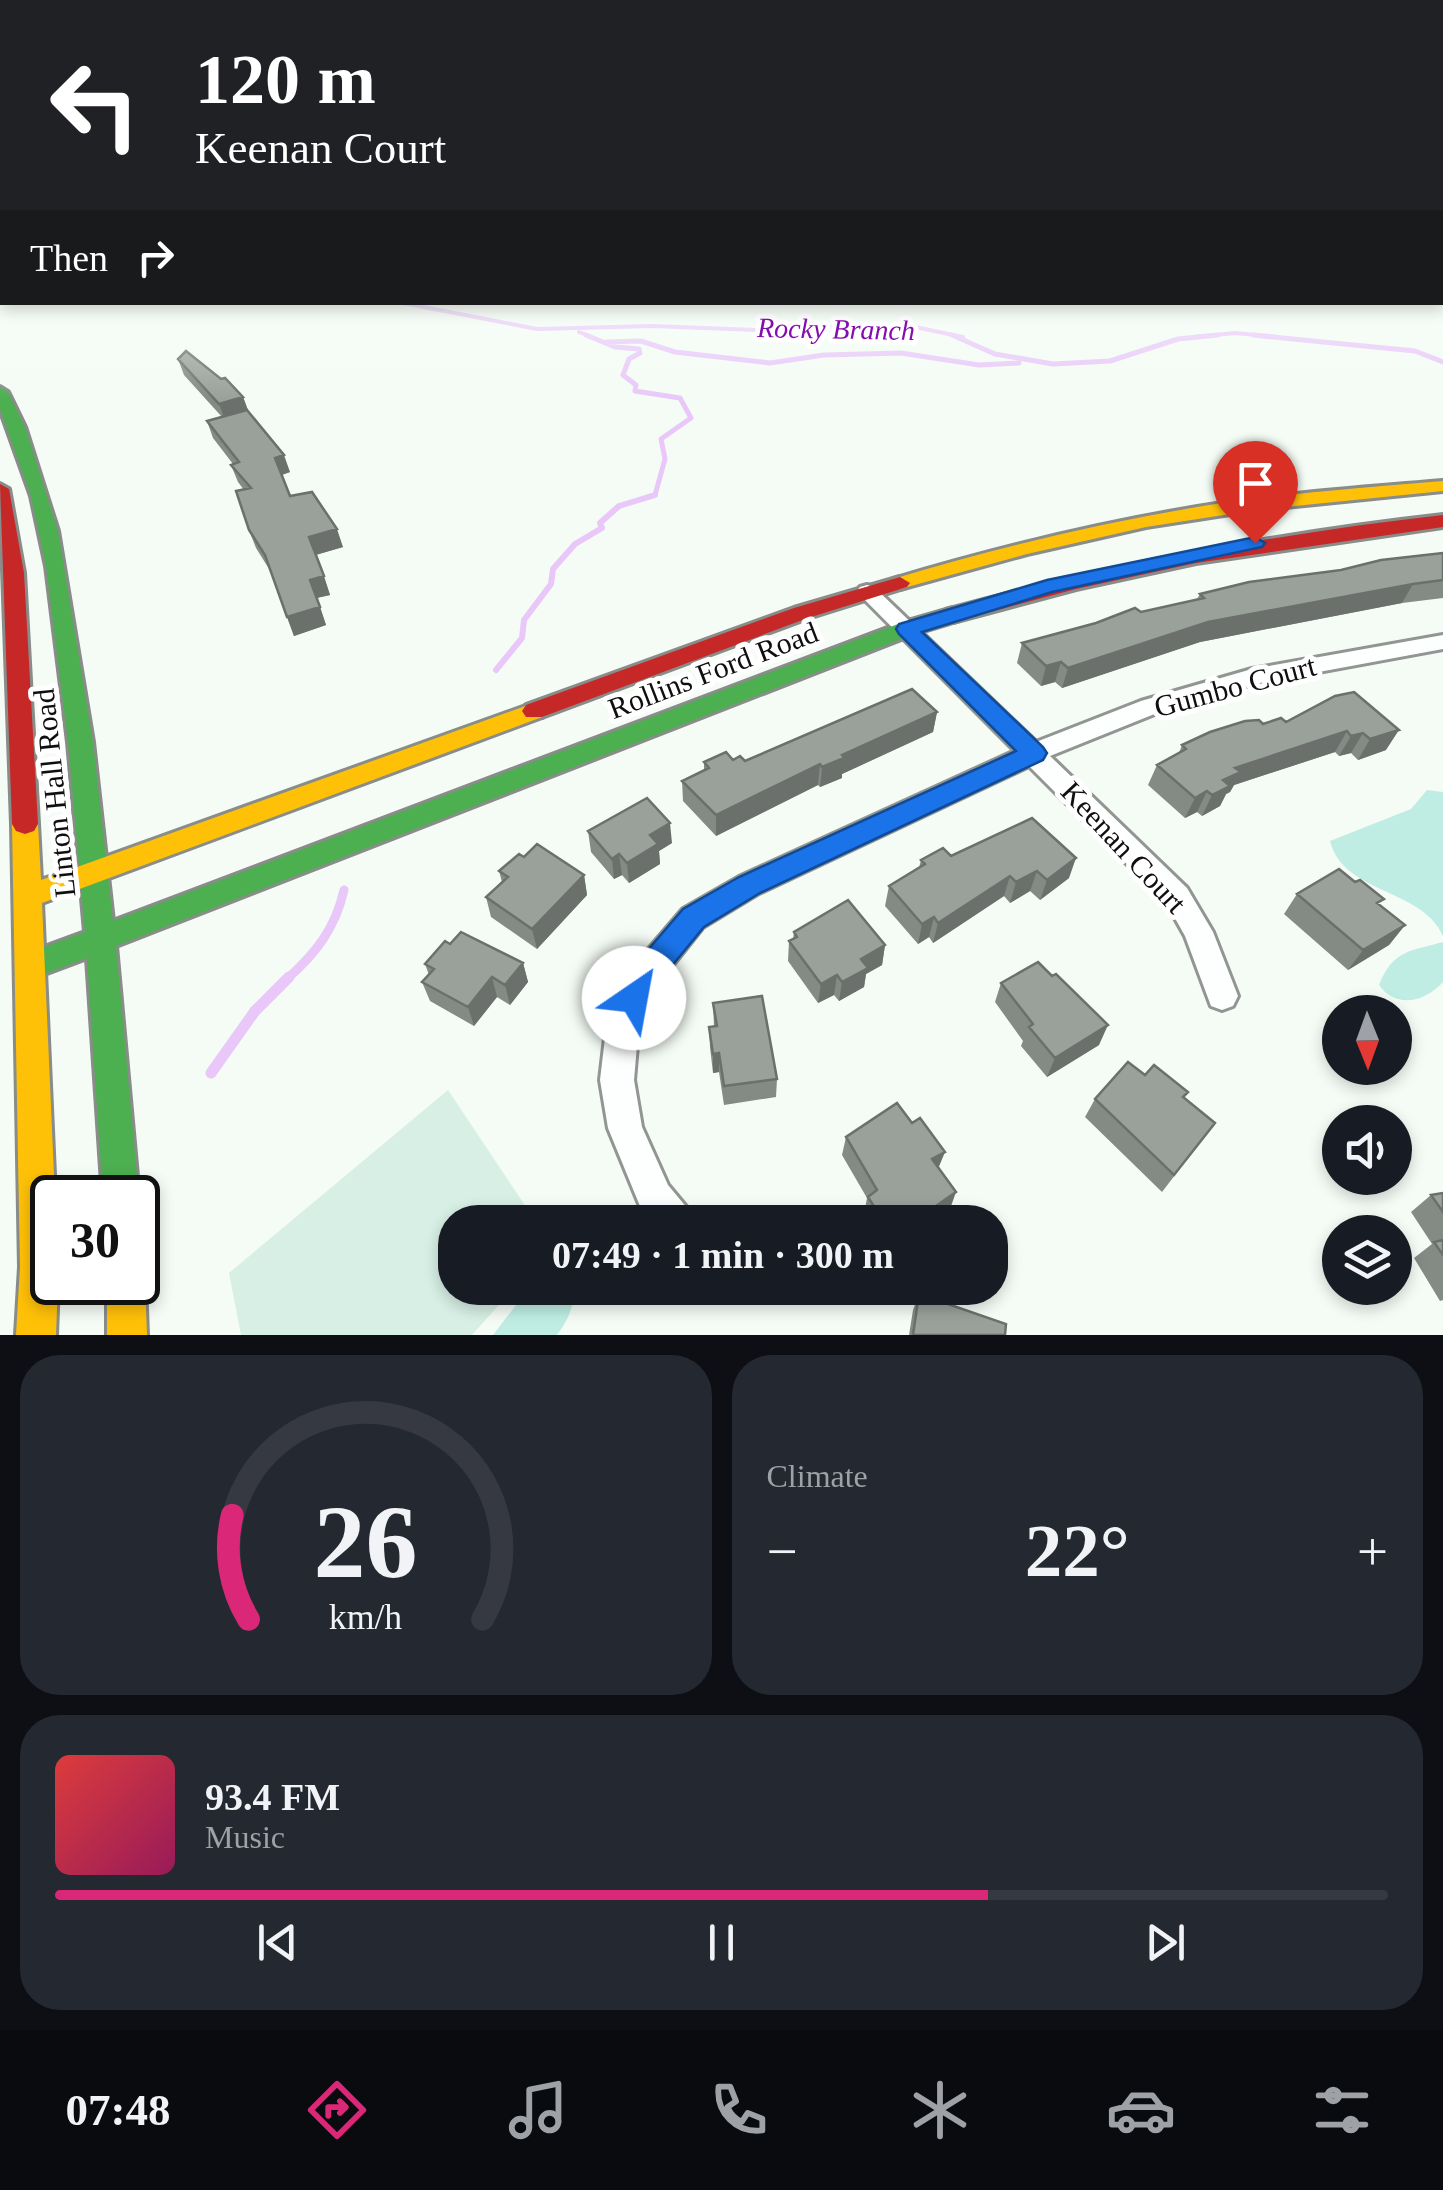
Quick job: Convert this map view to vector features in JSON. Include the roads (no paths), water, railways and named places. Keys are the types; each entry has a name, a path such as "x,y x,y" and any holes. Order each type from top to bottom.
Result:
{"main road":[{"name":"Linton Hall Road","path":"0,392 26,436 53,524 94,873 119,1175"},
{"name":"Rollins Ford Road","path":"29,896 867,591 977,559 1163,520 1310,498 1443,486"},
{"name":"Linton Hall Road","path":"0,489 14,573 29,896 39,1267 36,1335"},
{"name":"Rollins Ford Road","path":"31,966 906,629 1047,586 1146,563 1331,532 1443,521"},
{"path":"126,1305 127,1335"}],"street":[{"name":"Keenan Court","path":"867,591 1177,896 1198,932 1222,996"},
{"name":"Gumbo Court","path":"662,1205 625,1128 618,1080 623,1021 646,974 693,918 750,885 1034,753 1149,707 1252,677 1443,642"}],"waterway":[{"name":"Rocky Branch","path":"413,305 537,329 652,326 782,331 866,324 915,327 963,337"},
{"path":"579,332 592,337"},
{"name":"Rocky Branch","path":"1194,337 1235,333 1278,337"},
{"path":"586,335 615,347 639,349 640,353 629,359 623,375 636,385 635,391 680,398 691,418 661,439 665,459 655,495"},
{"name":"Rocky Branch","path":"952,335 995,354 1053,364 1110,361 1178,339 1218,335"},
{"name":"Rocky Branch","path":"1253,335 1415,351 1443,362"},
{"path":"606,342 641,341 675,352 770,363 824,355 901,353 979,365 1019,363"},
{"path":"496,670 522,638 524,620 551,584 553,569 575,544 602,528 600,523 619,506 655,495"},
{"path":"648,497 655,495"},
{"path":"287,979 323,939 344,890"},
{"path":"211,1073 255,1011 287,979"}]}
